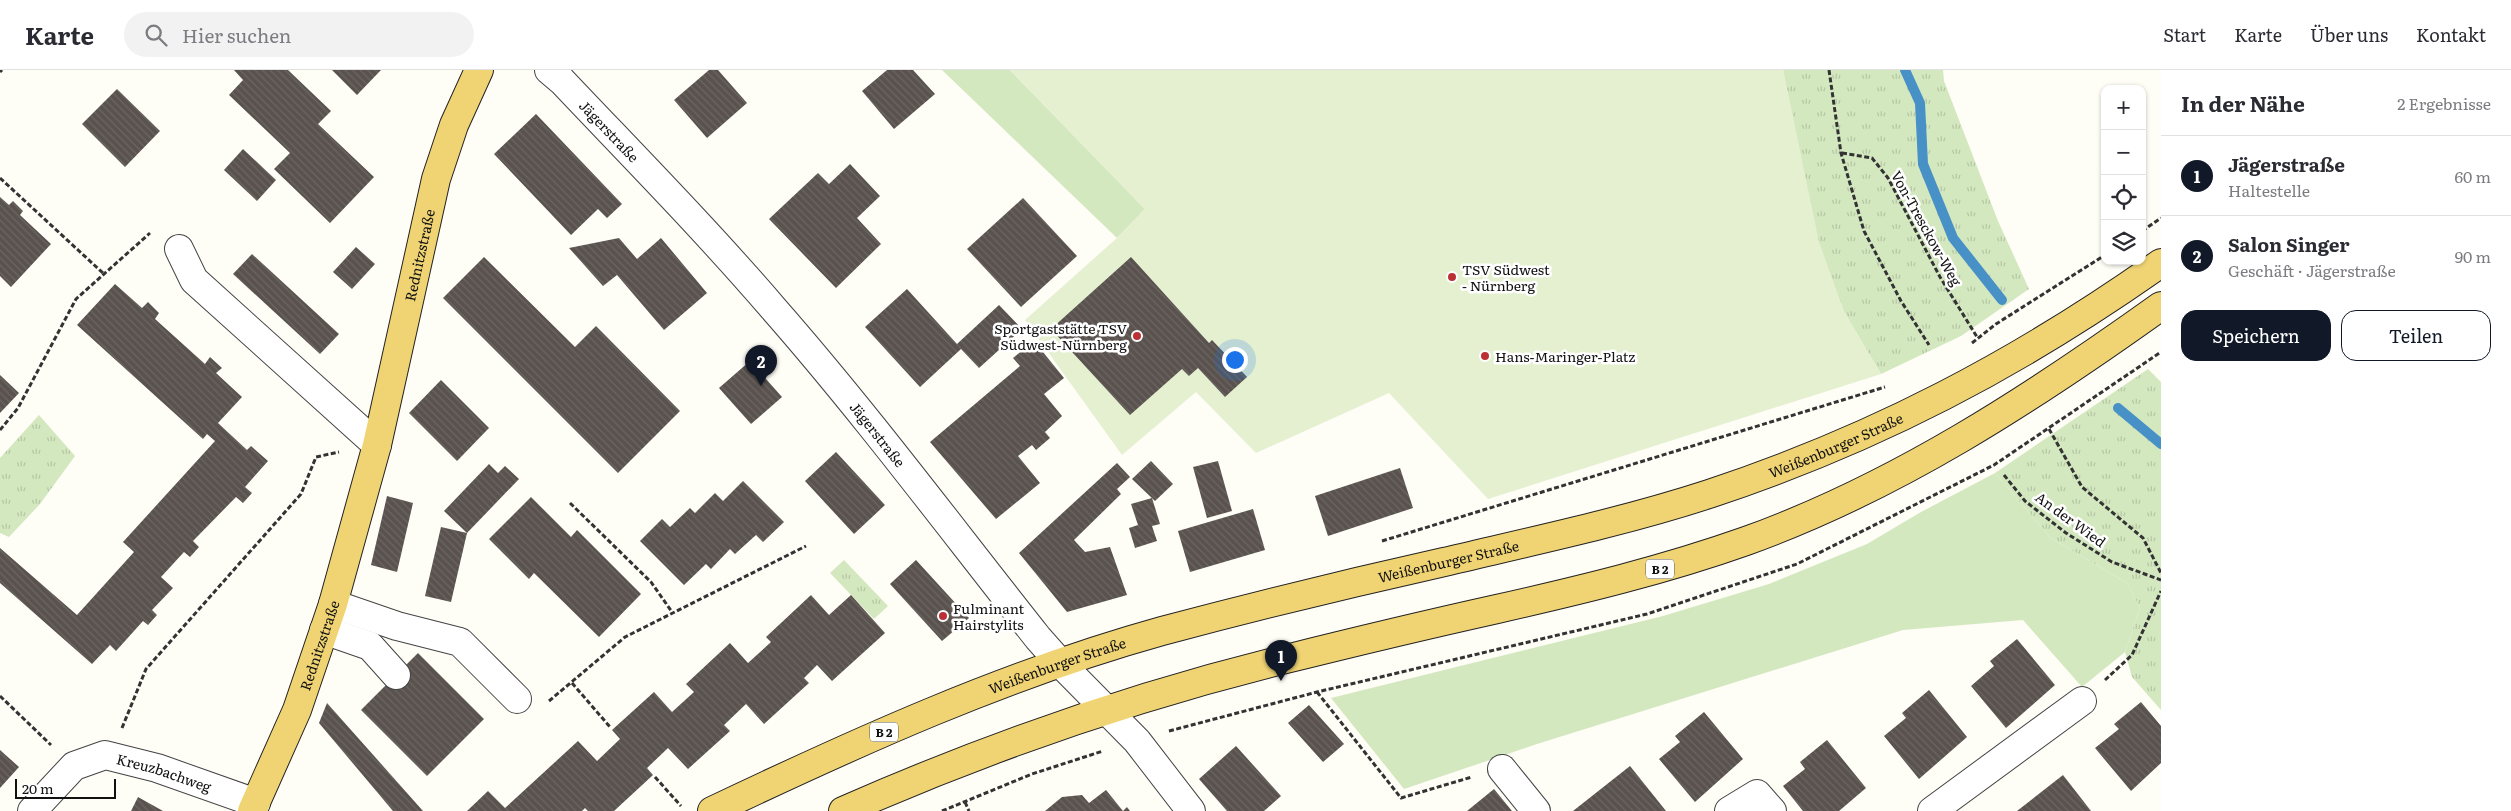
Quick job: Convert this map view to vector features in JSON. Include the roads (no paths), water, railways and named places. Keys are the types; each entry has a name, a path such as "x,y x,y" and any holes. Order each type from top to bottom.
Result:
{"main road":[{"name":"Rednitzstraße","path":"254,807 297,710 333,604 377,445 436,179 454,125 479,70"},
{"name":"Weißenburger Straße","path":"712,811 855,744 1061,664 1159,632 1255,607 1613,522 1707,494 1780,468 1859,437 1951,394 2055,335 2161,263"},
{"name":"B 2","path":"843,811 985,753 1185,686 1277,661 1623,579 1748,540 1841,502 1930,457 2045,386 2161,306"}],"street":[{"name":"Jägerstraße","path":"549,70 562,81 668,192 773,307 861,412 1061,664 1109,710 1137,741 1191,811"},
{"path":"179,249 194,280 377,445"},
{"path":"333,604 396,626 460,642 518,699"},
{"path":"324,630 370,646 396,675"},
{"path":"1932,811 2082,701"},
{"name":"Kreuzbachweg","path":"32,811 74,766 105,755 112,755 157,768 254,807"},
{"path":"1502,769 1536,811"},
{"path":"1729,811 1756,794 1772,811"}],"waterway":[{"path":"1905,70 1920,103 1923,164 1953,238 2002,300"},
{"path":"2118,408 2161,444"}],"place":[{"name":"TSV Südwest - Nürnberg","path":"1452,277"},
{"name":"Sportgaststätte TSV Südwest-Nürnberg","path":"1137,336"},
{"name":"Hans-Maringer-Platz","path":"1485,356"},
{"name":"Salon Singer","path":"761,386"},
{"name":"Fulminant Hairstylits","path":"943,616"},
{"name":"Jägerstraße","path":"1281,681"}]}
